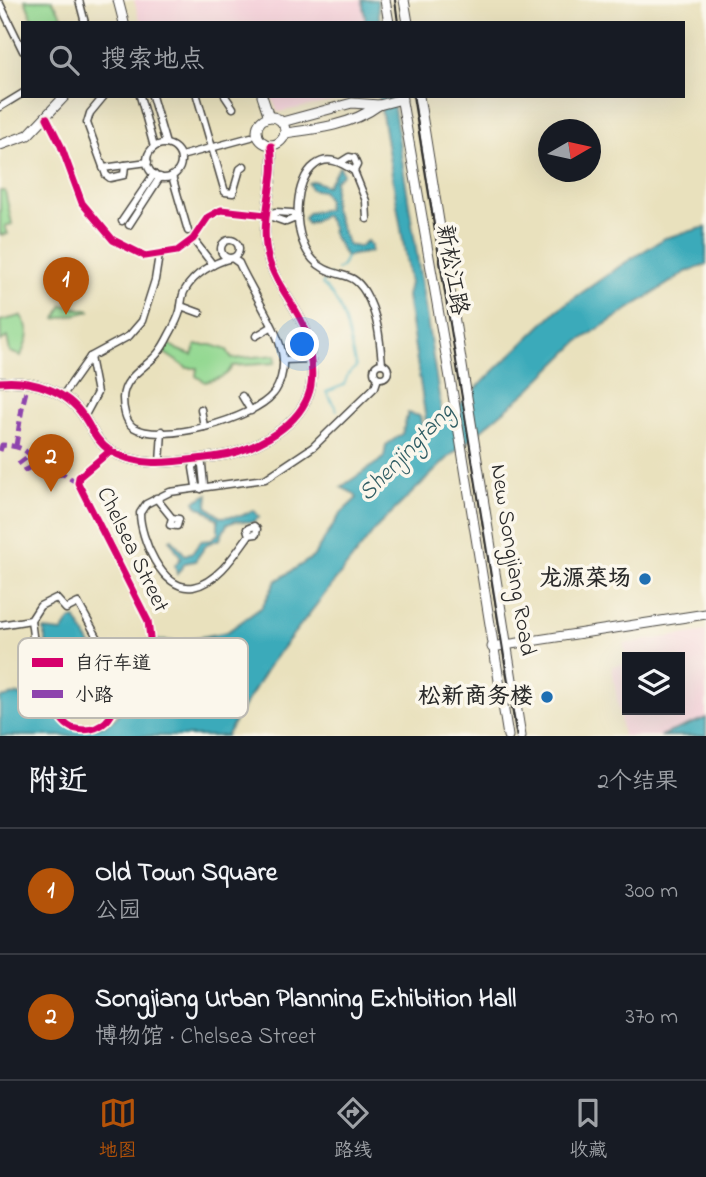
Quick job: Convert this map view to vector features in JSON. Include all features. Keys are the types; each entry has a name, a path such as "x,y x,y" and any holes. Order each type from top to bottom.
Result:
{"main road":[{"path":"118,0 123,21"},
{"path":"385,0 388,21"},
{"path":"404,0 408,21"},
{"path":"0,145 28,135 63,98"},
{"path":"263,98 269,117"},
{"path":"269,117 282,122 352,103 379,105 402,98"},
{"name":"新松江路","path":"402,98 462,450"},
{"name":"New Songjiang Road","path":"419,98 521,736"},
{"path":"285,133 327,128 368,114 379,105"},
{"path":"269,117 258,124 257,135 260,142 271,146 281,142 285,133 282,122"},
{"path":"0,382 12,380 38,385 63,395 85,417 96,439 110,451 136,461 160,463 224,456 261,442 291,421 308,395 311,359 308,334 268,258 264,234 272,172 271,146"},
{"name":"New Songjiang Road","path":"462,450 508,736"},
{"path":"492,647 706,614"}],"street":[{"path":"79,0 84,21"},
{"path":"0,2 21,47"},
{"path":"0,107 21,94"},
{"path":"102,98 90,113 87,123 103,168 148,162"},
{"path":"141,98 154,147"},
{"path":"153,98 166,144"},
{"path":"198,98 225,192 233,193 240,169 244,166"},
{"path":"226,98 233,108"},
{"path":"47,118 61,146 82,203 113,240 145,256 177,251 193,239 208,217 221,210 266,215 286,222 298,217"},
{"path":"181,156 251,137"},
{"path":"166,144 175,148 181,156 180,167 172,176 157,176 148,162 149,154 154,147 166,144"},
{"path":"249,535 237,552 212,577 194,587 180,584 150,556 143,538 140,513 156,498 170,492 264,479 313,447 375,387 378,378 374,368 382,364 376,315 353,276 325,269 304,246 298,217 298,200 304,178 315,165 327,159 341,162 345,158 354,158 357,165 354,171 366,201 367,219"},
{"path":"122,221 157,176"},
{"path":"129,225 157,176"},
{"path":"172,176 188,231"},
{"path":"193,239 213,265"},
{"path":"63,395 90,357 129,336 142,321 155,280 159,255"},
{"path":"232,258 239,263 280,342 283,370 274,393 251,411 229,421 187,431 149,431 133,427 125,416 123,395 134,373 157,355 170,334 184,291 197,275 213,265 232,258"},
{"path":"181,306 200,313"},
{"path":"256,336 271,327"},
{"path":"85,417 97,393 90,357"},
{"path":"283,360 311,359"},
{"path":"242,396 251,411"},
{"path":"201,409 204,427"},
{"path":"160,463 162,431"},
{"name":"Chelsea Street","path":"110,451 79,477 78,483 148,621 151,638"},
{"path":"196,459 193,468 196,486 201,489"},
{"path":"156,498 172,518"},
{"path":"33,638 31,620 40,606 56,598 66,609 78,603 99,638"},
{"path":"0,625 31,620"},
{"path":"61,718 73,729 86,731 101,729 111,718"}],"shaded area":[{"path":"134,0 362,0 366,21 143,21 139,18"},
{"path":"272,98 352,98 278,112"},
{"path":"706,631 706,718 660,736 623,736 612,666 622,665 622,715 685,715 685,652 625,652 624,644"}],"green space":[{"path":"25,0 52,0 62,16 62,21 33,21"},
{"path":"0,191 5,191 12,224 5,226 8,234 0,235"},
{"path":"63,305 91,311 56,319"},
{"path":"21,316 28,332 21,356 10,352 7,337 1,341 0,321"},
{"path":"168,343 192,355 196,345 212,345 227,350 232,359 276,355 275,363 232,366 224,376 205,382 196,376 197,368 187,368 163,352"}],"water":[{"path":"362,0 377,0 380,21 366,21"},
{"name":"Shenjingtang","path":"379,98 392,98 442,415 448,416 557,310 665,238 706,227 706,265 686,272 578,342 529,390 450,456 378,526 270,664 248,700 248,638 196,638 227,632 262,607 276,581 313,557 341,513 357,498 341,487 384,458 386,445 402,434 408,413 420,416 422,427 427,427 407,296 410,283"},
{"path":"340,166 343,174 335,180 333,207 348,245 359,247 367,241 371,246 371,251 346,257 325,215 308,224 304,219 308,213 327,209 328,200 322,191 311,189 308,183 314,181 327,186"},
{"path":"208,494 207,506 220,517 241,516 254,510 259,517 253,522 236,521 227,524 220,539 207,544 195,561 185,563 177,574 175,565 181,558 170,540 172,539 185,555 193,552 201,541 210,540 218,534 218,520 198,507 195,501"},
{"path":"75,618 87,638 45,638 44,630 62,632 70,620"},
{"path":"18,694 18,718 62,718 82,727 107,724 115,718 237,718 226,736 0,736 0,698"},
{"path":"706,718 706,736 660,736"}],"waterway":[{"path":"337,270 346,257"},
{"path":"330,275 322,284 341,311 356,367 348,374 344,385 326,392 337,410"}],"tram line":[{"path":"395,0 398,21"},
{"path":"413,98 517,736"}],"marked path":[{"path":"16,446 28,383"},
{"path":"0,451 2,445 18,447 32,457 42,476 63,474 78,483"},
{"path":"18,464 30,455"},
{"path":"23,471 37,464"}],"cycle path":[{"path":"47,118 61,146 82,203 113,240 145,256 177,251 193,239 208,217 221,210 266,215"},
{"path":"0,382 23,382 58,393 77,408 105,447 121,456 147,462 174,462 241,451 269,438 293,419 302,408 311,386 310,343 268,257 265,236 272,170 271,146"},
{"path":"110,451 79,477 78,483 148,621 150,638"},
{"path":"61,718 72,728 82,730 99,726 109,718"}],"place":[{"name":"Old Town Square","path":"66,315"},
{"name":"Songjiang Urban Planning Exhibition Hall","path":"51,492"},
{"name":"龙源菜场","path":"645,579"},
{"name":"松新商务楼","path":"547,697"}]}
